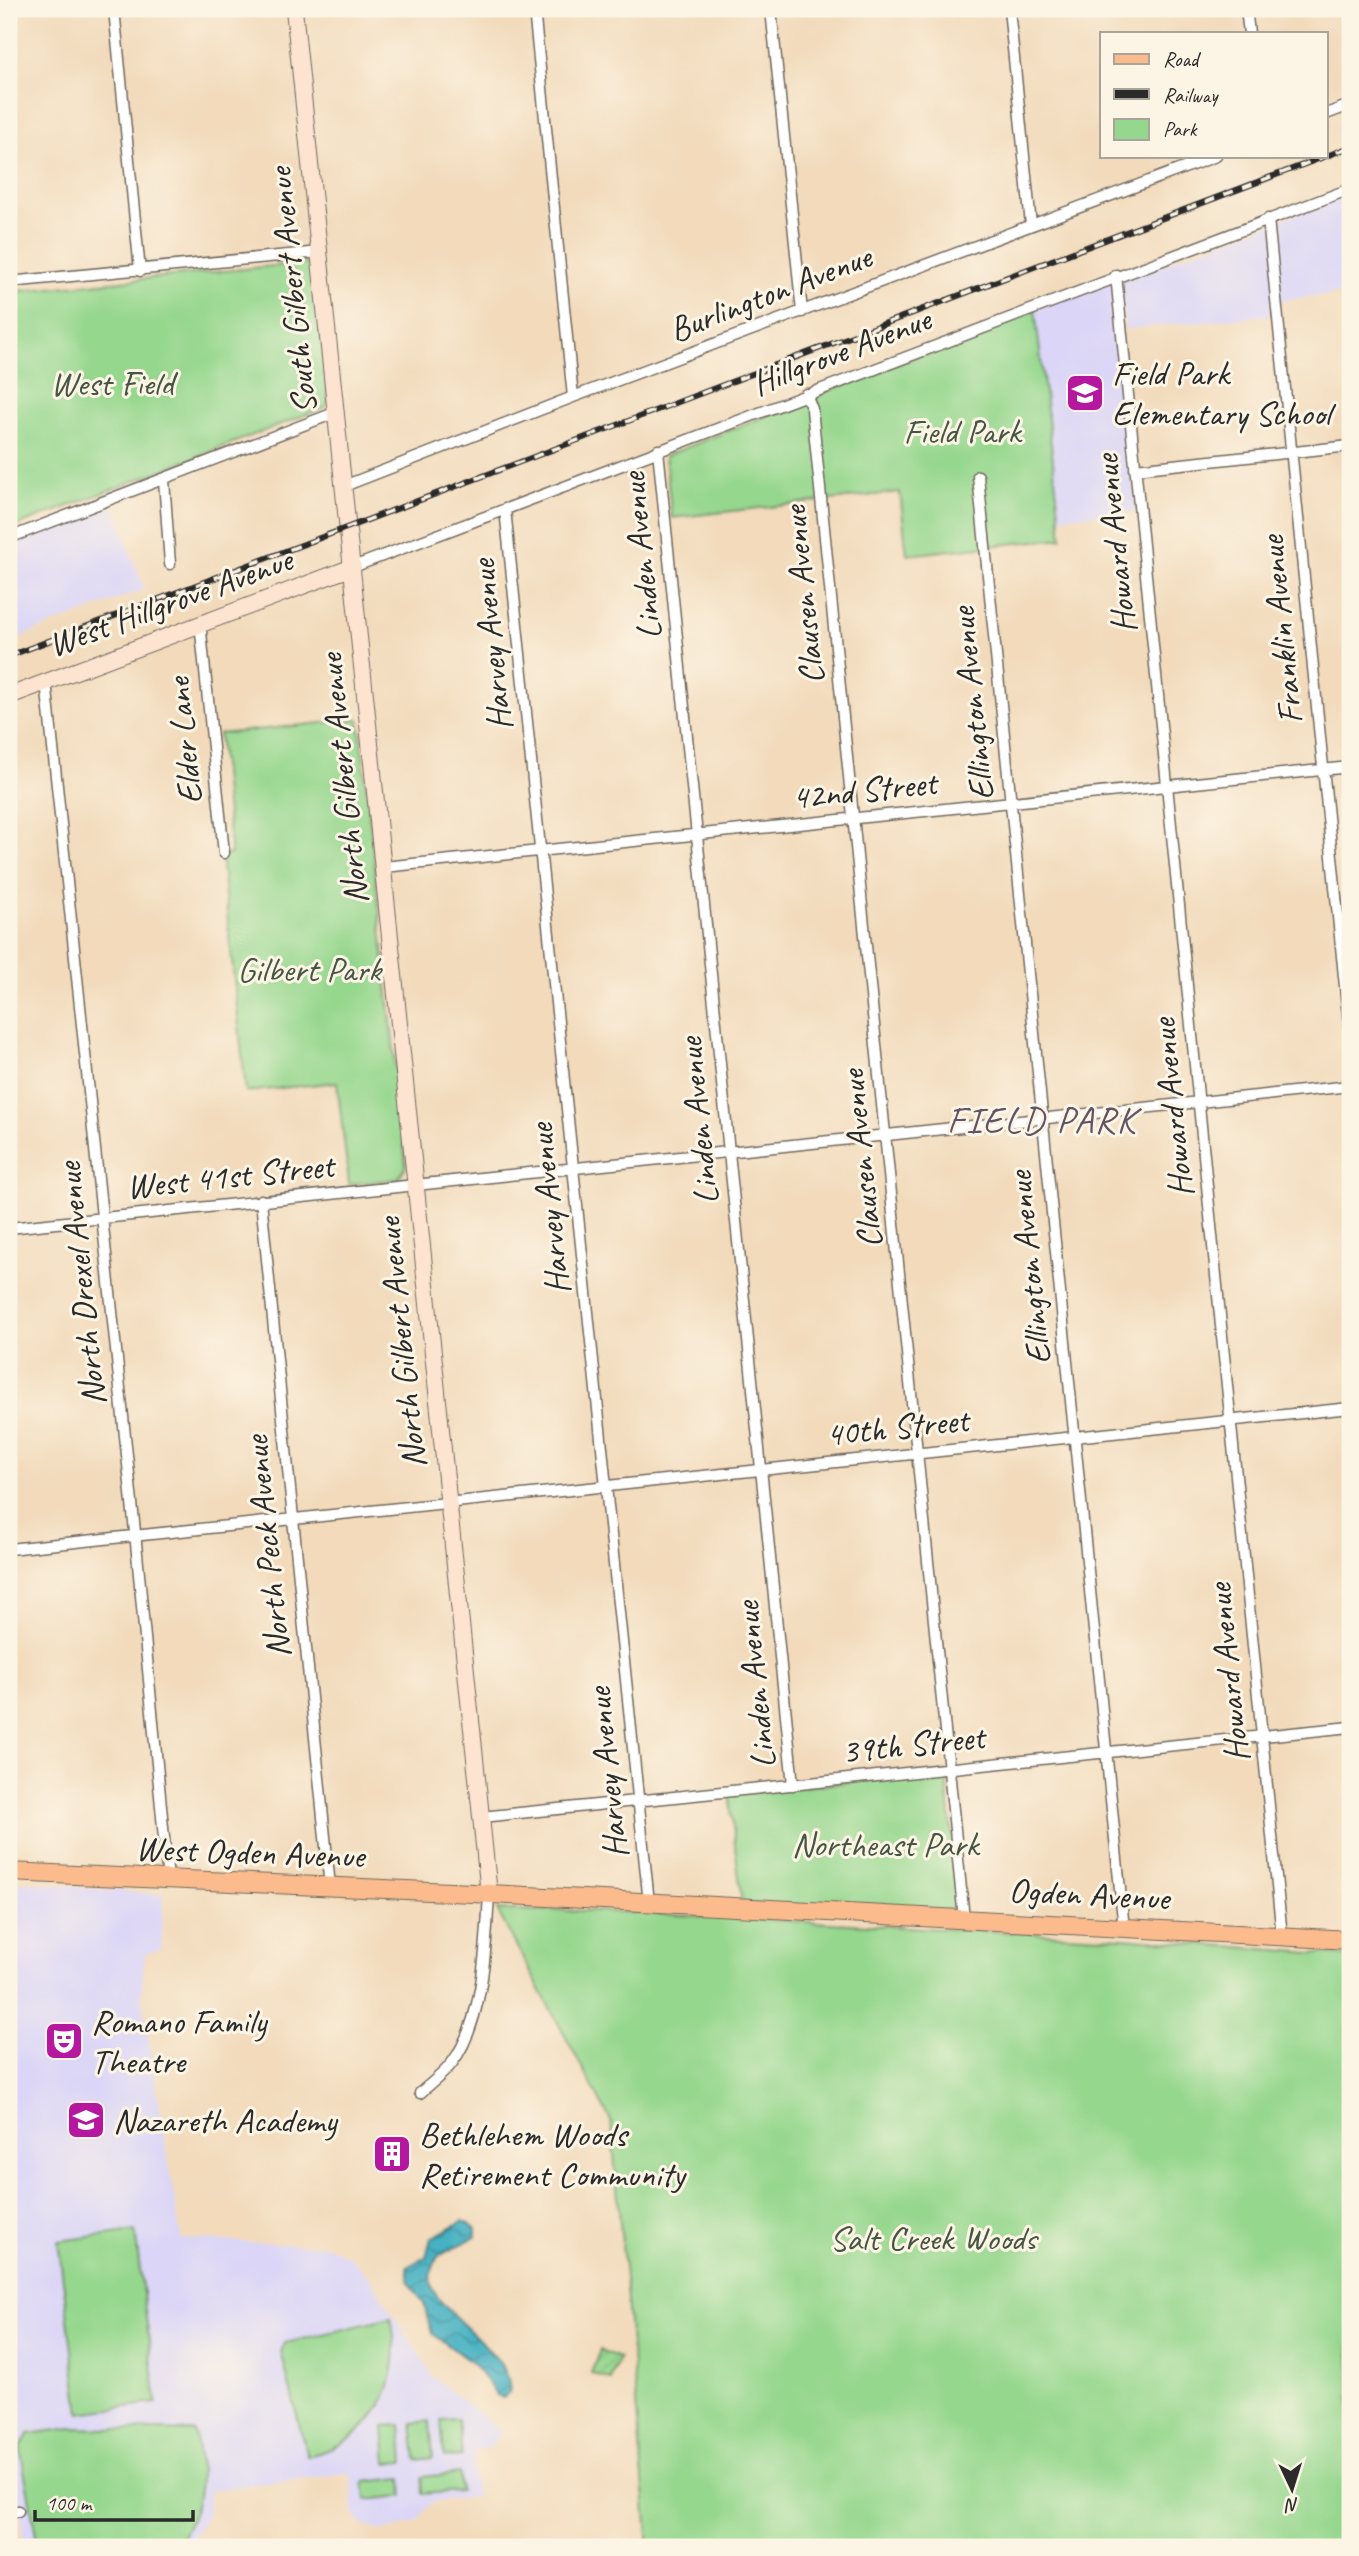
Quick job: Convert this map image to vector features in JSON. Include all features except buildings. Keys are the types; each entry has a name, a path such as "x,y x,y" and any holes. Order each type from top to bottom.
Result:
{"main road":[{"name":"West Ogden Avenue","path":"9,1872 489,1894"},
{"name":"Ogden Avenue","path":"489,1894 1350,1940"}],"street":[{"path":"114,9 140,271"},
{"name":"South Gilbert Avenue","path":"294,9 353,567"},
{"path":"534,9 573,397"},
{"path":"771,9 802,312"},
{"path":"1009,9 1031,225"},
{"path":"1246,9 1249,32"},
{"path":"1328,113 1350,105"},
{"name":"Burlington Avenue","path":"344,486 573,397 1211,158"},
{"name":"Hillgrove Avenue","path":"353,567 1116,275 1350,189"},
{"name":"Franklin Avenue","path":"1268,219 1350,1036"},
{"path":"9,282 320,252"},
{"name":"Howard Avenue","path":"1116,275 1282,1936"},
{"name":"Clausen Avenue","path":"806,394 812,409 964,1919"},
{"path":"9,538 337,412"},
{"path":"1135,470 1350,446"},
{"name":"Linden Avenue","path":"659,450 793,1785"},
{"name":"Ellington Avenue","path":"978,476 1124,1929"},
{"path":"164,480 170,564"},
{"name":"Harvey Avenue","path":"505,509 649,1903"},
{"name":"West Hillgrove Avenue","path":"9,696 353,567"},
{"name":"North Gilbert Avenue","path":"353,567 489,1894 484,1975 463,2042 453,2062 420,2092"},
{"name":"Elder Lane","path":"200,623 224,853"},
{"name":"North Drexel Avenue","path":"46,681 168,1881"},
{"name":"42nd Street","path":"384,867 1350,767"},
{"name":"West 41st Street","path":"9,1228 1350,1086"},
{"name":"North Peck Avenue","path":"261,1200 330,1887"},
{"name":"40th Street","path":"9,1549 1350,1408"},
{"name":"39th Street","path":"481,1816 1350,1727"}],"shaded area":[{"path":"1350,194 1350,292 1270,302 1271,315 1125,329 1121,280"},
{"name":"Field Park Elementary School","path":"1113,280 1136,511 1060,517 1035,309"},
{"path":"113,506 144,589 9,641 9,547"},
{"name":"Nazareth Academy","path":"9,1881 164,1895 161,1948 145,1955 141,1994 181,2239 328,2246 352,2259 372,2281 433,2377 501,2432 488,2449 480,2448 474,2451 476,2458 472,2466 476,2497 435,2501 426,2508 417,2522 383,2531 362,2525 353,2512 351,2473 210,2490 207,2513 188,2547 24,2547 9,2409"}],"green space":[{"name":"West Field","path":"305,263 315,271 328,400 326,407 9,529 9,292"},
{"name":"Field Park","path":"1035,309 1062,538 907,555 900,492 672,518 665,456"},
{"name":"Gilbert Park","path":"359,719 406,1166 398,1179 349,1184 337,1082 246,1092 221,856 231,854 219,734"},
{"name":"Northeast Park","path":"946,1772 959,1913 742,1904 729,1794"},
{"name":"Salt Creek Woods","path":"497,1910 596,1911 1122,1938 1350,1956 1350,2547 649,2547 611,2121"},
{"path":"135,2231 157,2403 80,2413 58,2241"},
{"path":"391,2318 393,2365 389,2387 380,2406 367,2423 351,2437 331,2448 307,2456 281,2351 285,2343"},
{"path":"600,2350 619,2358 611,2380 591,2373"},
{"path":"458,2419 462,2456 444,2457 441,2420"},
{"path":"430,2421 433,2458 416,2460 412,2423"},
{"path":"401,2425 404,2462 387,2463 384,2426"},
{"path":"72,2428 194,2431 199,2462 199,2492 191,2520 175,2547 38,2547 20,2447 29,2434"},
{"path":"459,2473 460,2491 423,2494 422,2477"},
{"path":"402,2478 403,2496 366,2500 364,2482"}],"water":[{"path":"463,2221 476,2228 476,2237 438,2256 432,2271 432,2287 439,2299 502,2366 508,2380 509,2393 503,2398 497,2395 473,2364 432,2333 424,2304 409,2282 407,2267 426,2257 431,2238"}],"railway":[{"path":"1328,155 1350,147"},
{"path":"9,656 1321,158"}],"place":[{"name":"Field Park Elementary School","path":"1085,393"},
{"name":"Romano Family Theatre","path":"64,2041"},
{"name":"Nazareth Academy","path":"86,2120"},
{"name":"Bethlehem Woods Retirement Community","path":"392,2154"}],"district":[{"name":"FIELD PARK","path":"1042,1119"}]}
